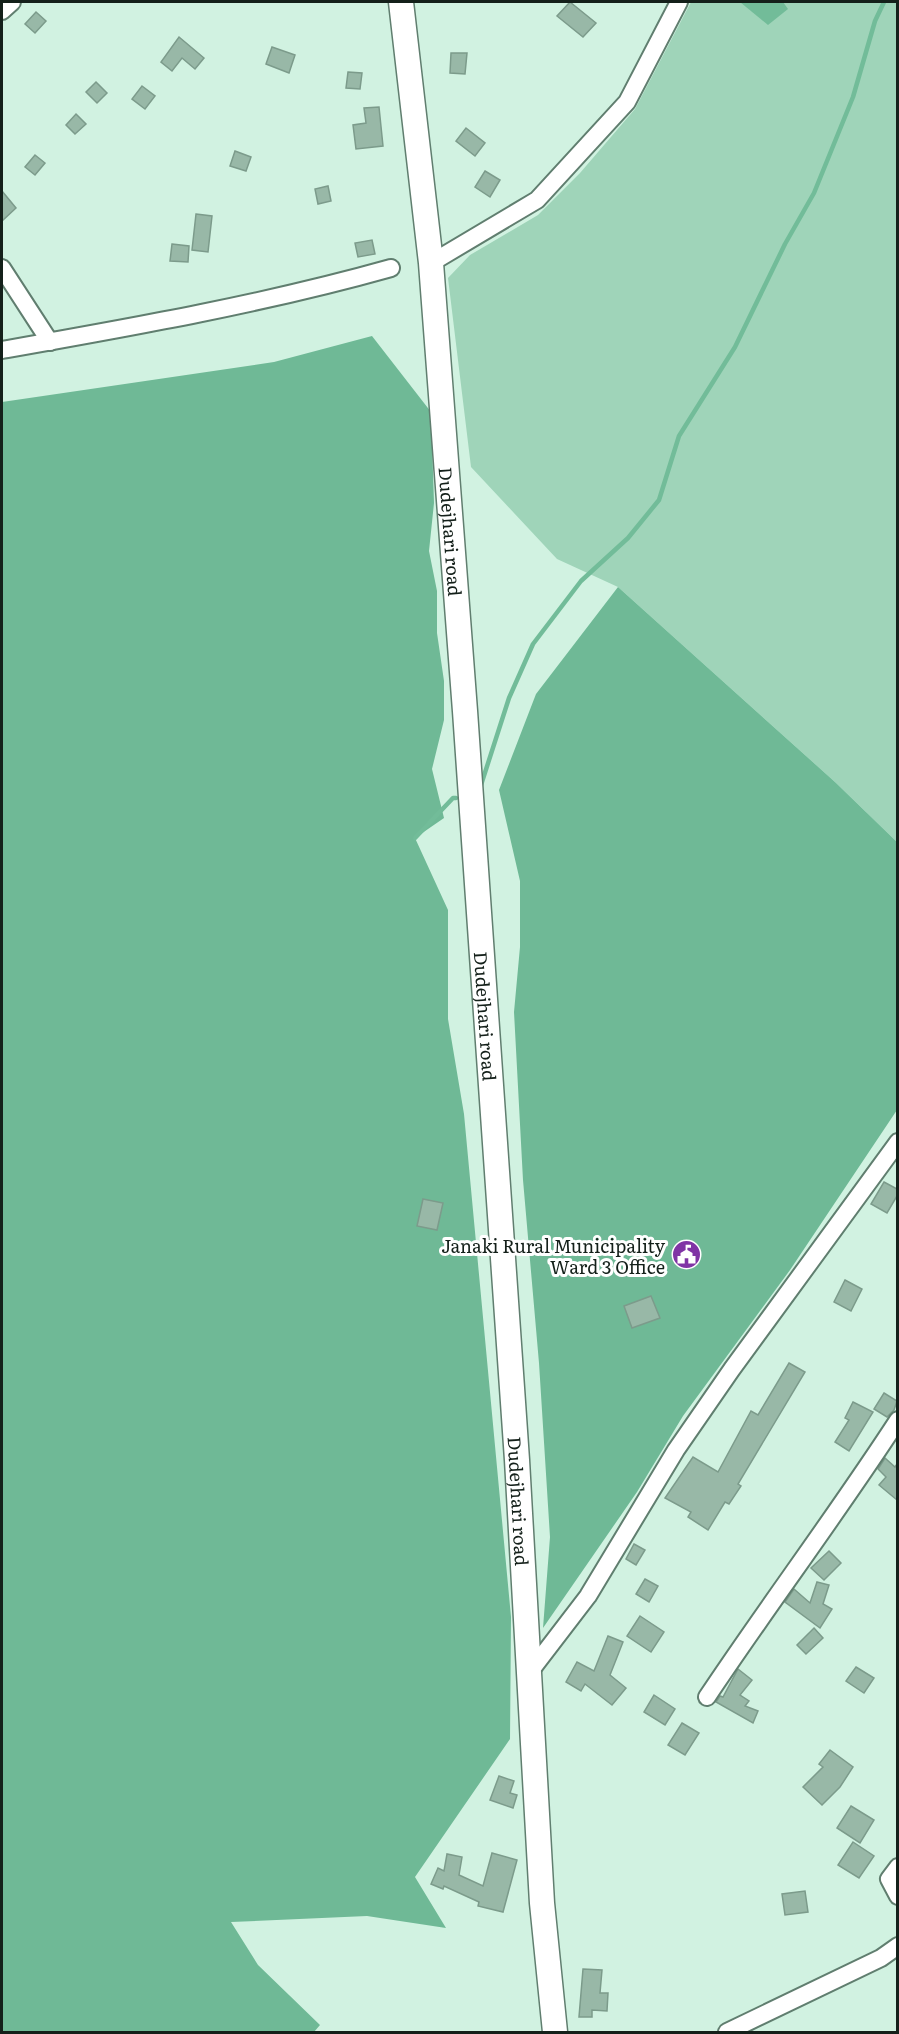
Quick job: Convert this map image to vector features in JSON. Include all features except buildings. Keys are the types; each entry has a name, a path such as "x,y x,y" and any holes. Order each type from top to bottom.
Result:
{"street":[{"path":"2,11 12,2"},
{"name":"Dudejhari road","path":"401,2 431,263 466,723 529,1673 542,1903 555,2032"},
{"path":"431,263 537,200 627,102 679,2"},
{"path":"2,268 50,342"},
{"path":"2,350 156,323 331,285 391,268"},
{"path":"529,1673 588,1596 676,1450 732,1369 897,1142"},
{"path":"706,1697 774,1596 828,1525 897,1420"},
{"path":"897,1867 888,1879 897,1896"},
{"path":"728,2032 881,1958 897,1946"}],"shaded area":[{"path":"691,2 897,2 897,842 835,782 618,587 557,559 471,467 448,278 470,255 538,215 580,173 635,109"},
{"path":"740,2 783,2 788,9 768,25"},
{"path":"372,336 431,412 434,503 429,551 437,591 437,633 444,681 444,720 432,769 444,818 415,838 448,910 448,1019 464,1114 511,1617 510,1739 415,1877 446,1928 367,1916 231,1922 258,1965 320,2025 314,2032 2,2032 2,402 274,362"},
{"path":"618,587 835,782 897,842 897,1110 790,1270 683,1416 637,1492 543,1628 550,1537 539,1363 523,1180 514,1012 520,947 520,881 499,790 536,694"}],"waterway":[{"path":"481,785 509,698 533,644 581,581 628,538 659,500 679,436 735,347 785,244 814,193 853,97 875,21 884,2"},
{"path":"415,838 453,798 456,798"}],"place":[{"name":"Janaki Rural Municipality Ward 3 Office","path":"686,1255"}]}
